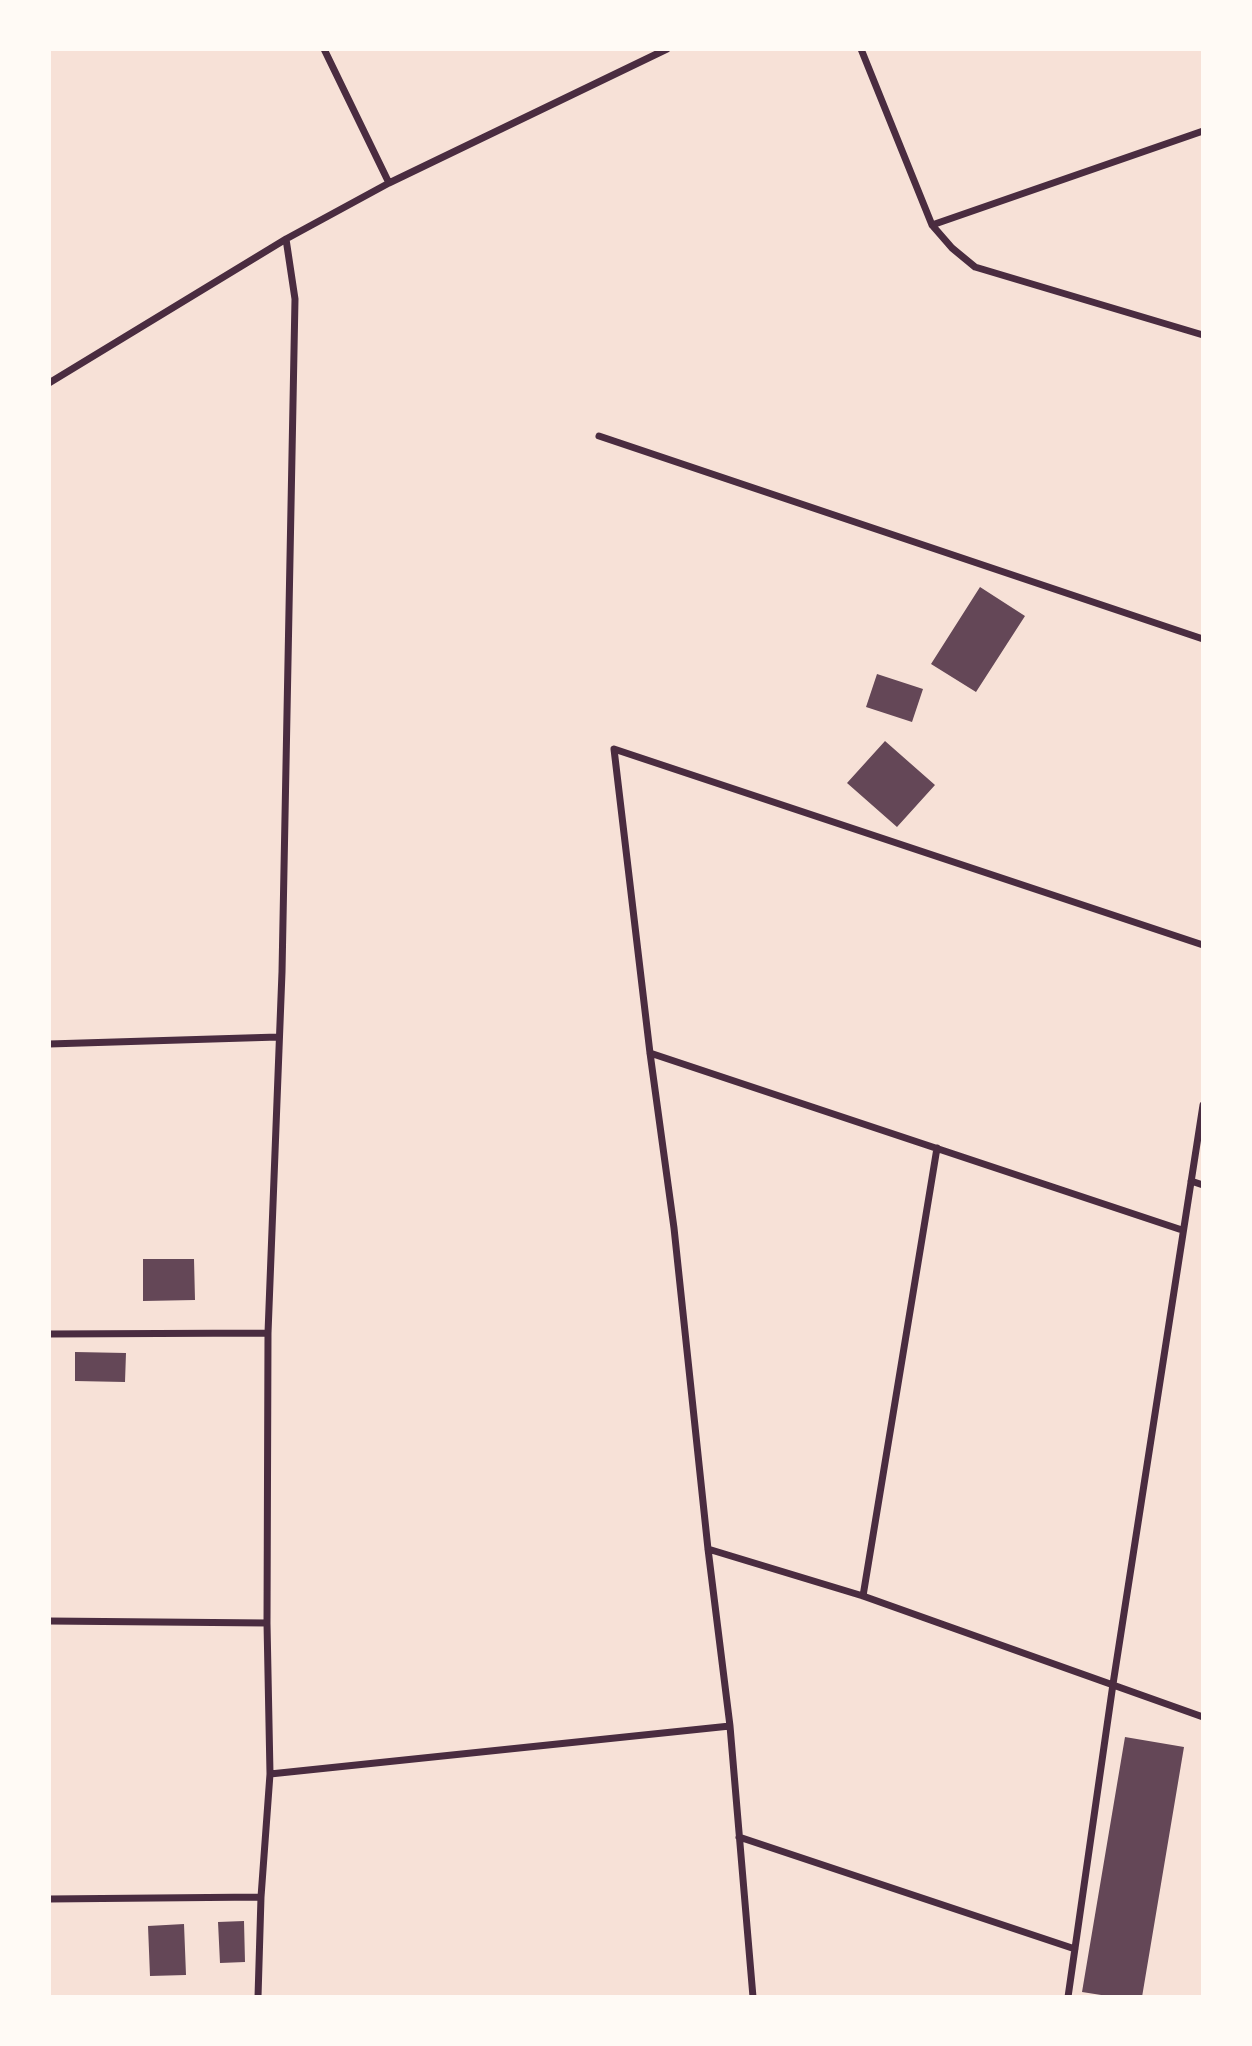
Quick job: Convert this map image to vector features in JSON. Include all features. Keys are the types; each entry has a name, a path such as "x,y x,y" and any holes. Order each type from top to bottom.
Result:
{"street":[{"path":"324,49 389,183"},
{"path":"49,383 286,239 389,183 667,49"},
{"path":"862,49 932,225 952,248 975,267 1203,335"},
{"path":"932,225 1203,131"},
{"path":"258,1997 261,1897 270,1774 267,1623 268,1333 282,972 295,299 286,239"},
{"path":"599,436 1203,639"},
{"path":"753,1997 730,1726 674,1228 614,749 1203,945"},
{"path":"49,1044 278,1037"},
{"path":"650,1052 1182,1230"},
{"path":"1068,1997 1113,1684 1203,1105"},
{"path":"863,1596 937,1148"},
{"path":"1191,1181 1203,1185"},
{"path":"49,1334 268,1333"},
{"path":"708,1549 863,1596 1203,1717"},
{"path":"49,1621 267,1623"},
{"path":"270,1774 730,1726"},
{"path":"739,1838 1075,1949"},
{"path":"49,1899 261,1897"}],"building":[{"path":"980,587 1025,616 976,692 931,664"},
{"path":"877,674 923,689 912,722 866,707"},
{"path":"885,741 935,785 897,827 847,783"},
{"path":"143,1259 194,1259 195,1300 143,1301"},
{"path":"75,1352 126,1353 125,1382 75,1381"},
{"path":"1125,1737 1184,1747 1142,1997 1114,1997 1082,1992"},
{"path":"244,1921 245,1962 220,1963 218,1922"},
{"path":"184,1924 186,1975 150,1976 148,1926"}]}
